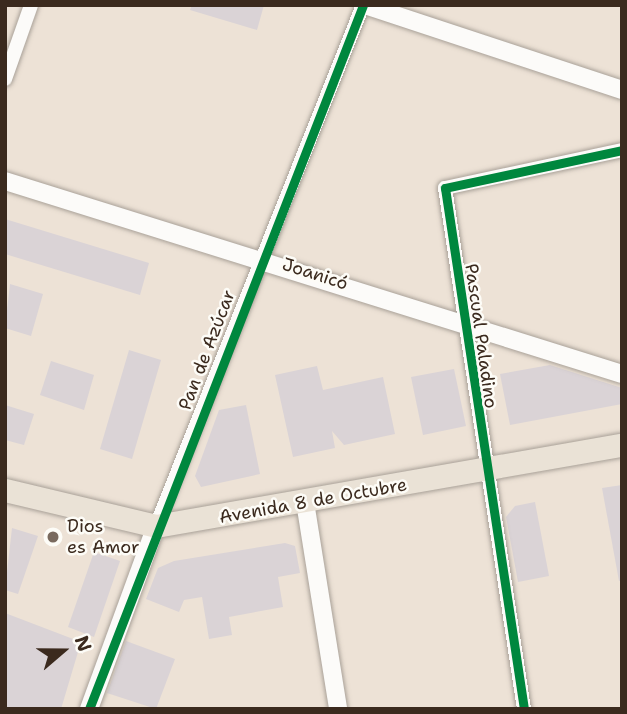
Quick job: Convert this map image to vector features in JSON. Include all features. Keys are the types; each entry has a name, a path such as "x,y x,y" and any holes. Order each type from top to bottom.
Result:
{"main road":[{"name":"Avenida 8 de Octubre","path":"5,490 156,526 622,445"}],"street":[{"path":"5,79 31,5"},
{"path":"364,5 622,90"},
{"name":"Pan de Azúcar","path":"89,709 260,256 364,5"},
{"name":"Pascual Paladino","path":"524,709 484,471 445,188 622,150"},
{"name":"Joanicó","path":"5,181 260,256 622,374"},
{"path":"305,502 338,709"}],"building":[{"path":"192,5 264,5 257,30 190,10"},
{"path":"5,219 149,263 140,295 5,254"},
{"path":"10,284 43,294 31,336 5,328"},
{"path":"129,350 161,360 132,459 100,449"},
{"path":"51,361 94,375 84,410 40,395"},
{"path":"550,365 622,388 622,404 510,425 500,374"},
{"path":"317,366 323,390 383,377 395,434 344,445 332,431 335,448 293,457 275,375"},
{"path":"454,369 466,426 423,435 411,377"},
{"path":"5,405 34,414 24,445 5,440"},
{"path":"246,405 260,474 201,487 195,476 219,410"},
{"path":"622,485 622,580 619,581 602,488"},
{"path":"535,502 549,576 518,582 506,517 515,506"},
{"path":"12,528 38,536 18,594 5,590"},
{"path":"285,543 295,546 300,573 278,577 283,607 229,617 232,635 209,639 202,597 184,600 179,612 146,599 158,568 174,561"},
{"path":"94,552 120,561 94,637 68,627"},
{"path":"5,613 81,642 61,709 5,709"},
{"path":"126,641 175,659 156,709 107,693"}],"cycle path":[{"path":"89,709 363,5"},
{"path":"524,709 445,188 622,150"}],"place":[{"name":"Dios es Amor","path":"53,537"}]}
